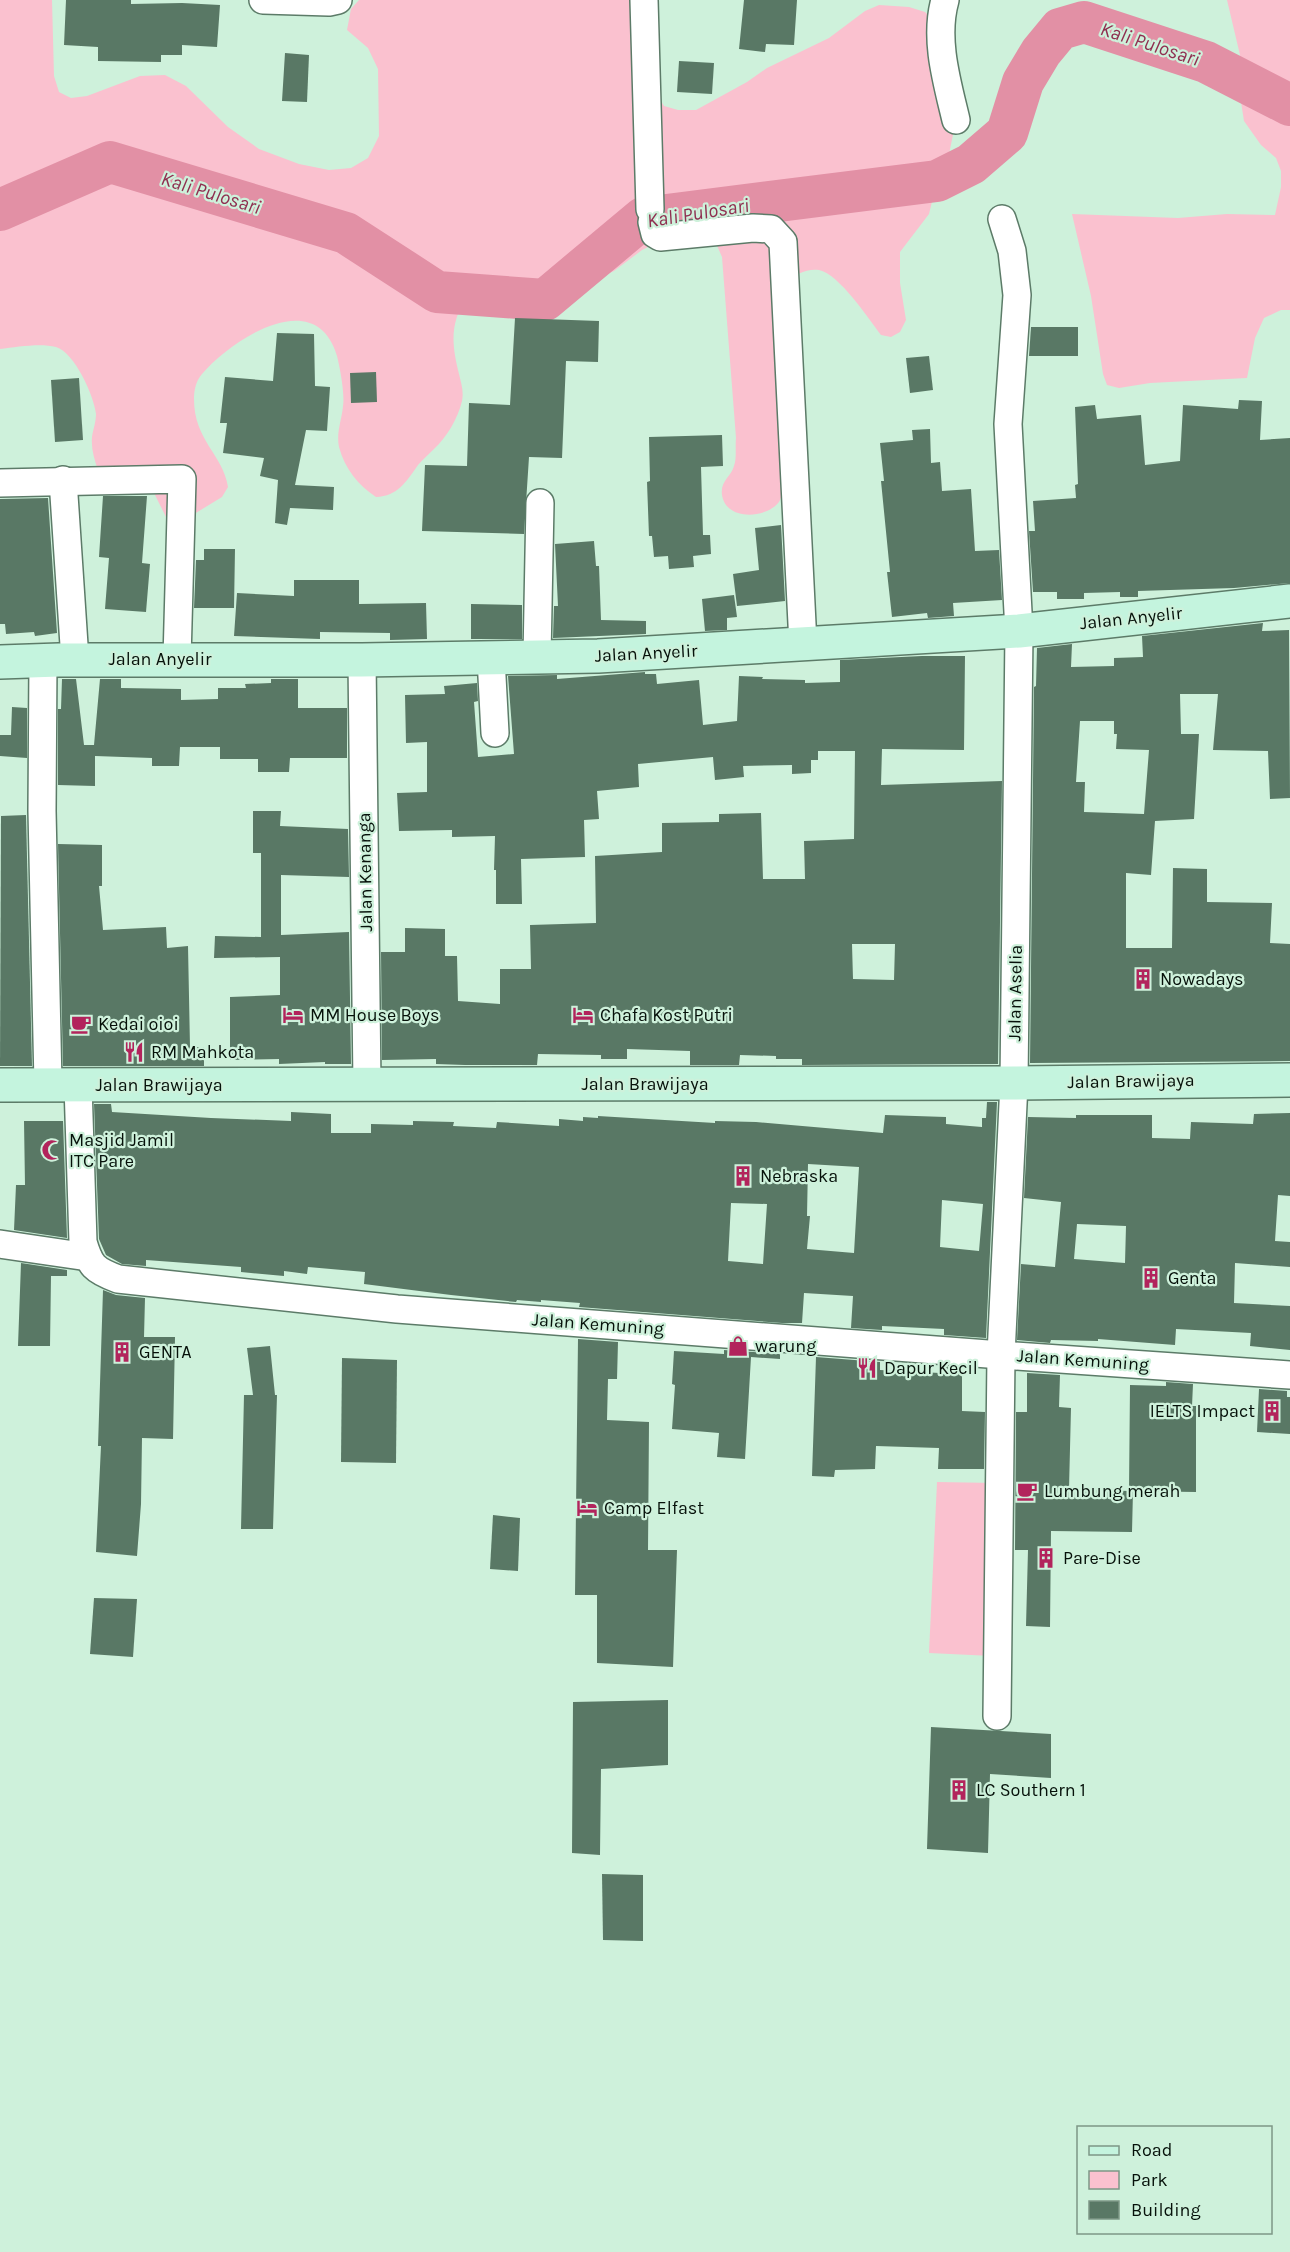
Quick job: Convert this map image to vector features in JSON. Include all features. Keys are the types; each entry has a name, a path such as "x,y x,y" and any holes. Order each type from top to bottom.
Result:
{"street":[{"path":"263,0 282,2 338,0"},
{"path":"645,0 651,216 655,234 660,237 753,228 771,229 783,242 803,644"},
{"path":"945,0 940,22 945,73 956,120"},
{"name":"Jalan Aselia","path":"997,1716 1001,1355 1014,1083 1019,631 1008,424 1017,295 1012,251 1002,219"},
{"path":"0,483 182,479 177,659"},
{"path":"0,1244 88,1257 83,1242 63,1085 42,811 59,660 63,480"},
{"path":"537,657 540,502"},
{"name":"Jalan Anyelir","path":"0,662 537,657 1019,631 1290,601"},
{"path":"491,658 495,733"},
{"name":"Jalan Kenanga","path":"362,660 367,1085"},
{"name":"Jalan Brawijaya","path":"0,1085 1014,1083 1290,1080"},
{"name":"Jalan Kemuning","path":"88,1257 98,1271 118,1279 397,1309 1001,1355 1290,1374"}],"green space":[{"path":"0,0 52,0 54,76 59,92 71,98 87,96 140,76 165,75 186,86 228,127 259,149 299,164 329,170 351,168 368,158 379,136 378,69 368,48 347,30 351,9 359,0 637,0 650,83 664,106 678,110 696,110 747,82 767,68 829,38 865,11 879,5 909,7 925,12 941,28 956,120 948,159 938,177 929,214 900,252 900,283 906,320 900,332 891,337 881,335 853,298 827,273 810,270 784,281 784,489 779,502 773,508 756,514 738,513 725,503 722,495 724,483 735,463 736,438 722,257 715,241 662,240 642,250 614,271 545,300 468,294 458,314 454,333 454,352 463,394 458,414 443,439 405,482 396,491 384,496 376,497 363,487 353,476 339,447 338,437 343,401 342,381 337,356 326,335 311,324 293,321 273,325 252,334 216,360 200,377 194,392 195,413 199,426 203,437 221,465 228,487 222,497 186,519 167,519 153,491 98,470 92,445 96,414 87,386 70,357 56,347 43,345 0,349"},
{"path":"1227,0 1290,0 1290,310 1281,310 1264,318 1255,338 1247,378 1150,383 1119,388 1107,385 1103,374 1091,296 1072,214 1178,218 1227,214 1275,215 1281,187 1281,171 1276,158 1261,145 1244,121 1241,102 1240,55"},
{"path":"937,1482 996,1483 992,1656 929,1653"}],"building":[{"path":"66,0 131,0 131,4 220,5 217,47 182,45 182,55 161,55 161,62 98,61 98,47 64,45"},
{"path":"744,0 797,0 794,45 766,44 765,52 739,49"},
{"path":"285,53 309,55 307,102 282,101"},
{"path":"679,61 714,63 712,94 677,92"},
{"path":"515,318 599,321 598,362 566,361 562,458 529,457 524,534 422,531 425,465 467,466 469,403 510,405"},
{"path":"1031,327 1078,327 1078,356 1029,356"},
{"path":"277,333 314,334 315,386 330,387 327,431 306,430 295,485 334,487 333,510 290,508 287,525 275,523 278,480 260,476 264,458 223,453 227,423 220,423 225,377 273,381"},
{"path":"929,356 933,390 910,393 906,358"},
{"path":"376,372 377,402 351,403 350,373"},
{"path":"79,378 83,440 55,442 51,380"},
{"path":"1239,400 1262,401 1260,440 1290,438 1290,583 1234,588 1138,591 1138,597 1120,597 1120,592 1084,593 1084,599 1057,599 1057,592 1033,592 1029,531 1035,531 1033,501 1076,498 1075,485 1078,484 1075,407 1095,405 1097,419 1141,415 1145,465 1180,461 1183,405 1238,409"},
{"path":"930,429 931,463 940,462 942,491 971,489 975,551 999,550 1002,600 953,603 954,616 928,618 927,613 892,617 887,572 890,572 881,481 884,481 880,443 913,440 912,430"},
{"path":"722,435 723,466 701,467 703,535 710,535 711,554 693,556 694,567 669,569 668,556 654,557 652,536 649,536 647,482 650,481 649,437"},
{"path":"103,496 147,496 142,563 150,564 146,612 105,609 109,558 99,557"},
{"path":"48,498 57,633 35,636 34,632 6,634 5,624 0,624 0,499"},
{"path":"781,525 785,601 737,606 733,574 759,570 755,528"},
{"path":"594,541 596,566 599,566 601,620 646,621 646,634 553,638 554,606 558,606 555,544"},
{"path":"204,549 235,549 234,608 194,608 196,560 204,560"},
{"path":"294,580 359,580 359,604 426,603 427,639 390,640 390,633 320,632 320,639 234,636 237,593 294,596"},
{"path":"734,595 737,617 727,618 727,630 705,631 702,599"},
{"path":"471,604 522,605 522,639 471,639"},
{"path":"1263,623 1262,631 1289,630 1290,798 1270,799 1268,751 1213,750 1218,694 1180,694 1181,734 1199,734 1194,819 1155,821 1151,875 1126,873 1126,948 1172,948 1173,868 1207,869 1207,902 1272,903 1270,943 1290,944 1290,1061 1030,1063 1034,687 1036,686 1037,648 1072,644 1071,667 1114,666 1114,658 1143,657 1142,636","holes":["1080,721 1114,721 1114,734 1117,734 1116,749 1149,750 1144,814 1084,812 1085,782 1076,782"]},
{"path":"965,656 964,750 882,749 881,785 1002,781 998,1064 802,1065 802,1059 740,1055 739,1065 690,1065 690,1051 627,1049 627,1059 601,1059 601,1055 538,1054 537,1065 436,1064 436,1059 382,1060 381,952 405,952 405,928 445,929 445,956 457,956 458,1001 500,1004 500,969 531,969 530,925 596,923 595,856 662,852 662,823 719,822 719,814 761,813 763,879 805,879 804,841 854,839 855,751 818,751 818,760 811,760 811,773 792,774 792,765 743,766 744,777 715,780 713,757 638,764 639,787 597,791 599,819 584,820 585,857 521,859 522,904 496,904 495,836 452,837 452,830 399,831 397,793 427,792 427,742 406,743 405,695 445,694 444,686 477,683 478,701 474,702 478,757 514,754 508,676 557,675 557,679 645,672 645,674 656,674 657,684 699,680 703,725 737,721 739,676 805,680 805,683 840,682 840,660","holes":["852,944 895,944 894,980 853,979"]},
{"path":"62,679 76,679 84,745 94,745 100,679 121,679 121,688 181,689 181,700 218,699 218,688 246,688 245,684 271,683 271,679 298,679 298,708 347,708 347,758 290,758 289,772 258,772 258,759 220,759 220,747 180,747 179,766 152,766 152,758 95,756 95,786 58,785 58,709 61,709"},
{"path":"12,707 27,708 27,758 0,756 0,735 11,735"},
{"path":"253,811 281,811 280,826 348,829 349,877 281,875 281,935 349,932 351,1064 325,1064 325,1062 279,1064 279,1059 230,1060 230,997 280,995 280,957 214,958 215,936 261,937 261,853 253,853"},
{"path":"26,815 32,1066 0,1066 1,816"},
{"path":"58,844 102,845 102,886 99,886 103,930 166,927 167,948 188,946 190,1047 204,1047 204,1066 63,1066"},
{"path":"987,1102 997,1102 986,1338 944,1335 944,1329 882,1326 882,1330 851,1328 853,1296 804,1293 802,1323 782,1323 579,1307 580,1303 541,1300 541,1302 517,1300 516,1302 451,1295 364,1284 365,1272 308,1267 307,1274 284,1271 284,1276 241,1272 241,1267 146,1260 146,1266 122,1264 106,1255 99,1239 94,1104 111,1104 112,1112 211,1118 291,1121 291,1112 331,1114 331,1133 371,1133 371,1124 413,1125 413,1121 454,1122 453,1126 496,1128 497,1122 559,1126 559,1119 583,1121 583,1117 598,1118 598,1116 715,1123 715,1121 756,1122 883,1133 885,1115 946,1117 946,1124 982,1127 982,1118 986,1118","holes":["808,1164 859,1167 854,1253 807,1249 810,1216 807,1216","942,1200 983,1204 979,1251 940,1247","731,1203 767,1204 763,1264 728,1261"]},
{"path":"1290,1113 1290,1196 1278,1195 1275,1241 1290,1242 1290,1267 1235,1263 1234,1303 1290,1306 1290,1350 1250,1346 1251,1333 1176,1329 1175,1345 1098,1339 1098,1341 1051,1340 1050,1343 1017,1340 1021,1264 1055,1267 1061,1202 1024,1198 1028,1117 1152,1115 1152,1138 1190,1139 1191,1122 1253,1124 1254,1114","holes":["1077,1224 1126,1226 1125,1263 1074,1259"]},
{"path":"24,1121 63,1121 67,1238 14,1230 16,1185 25,1185"},
{"path":"21,1263 67,1270 67,1276 51,1276 50,1346 18,1346"},
{"path":"103,1290 116,1295 145,1298 144,1337 175,1337 173,1439 142,1438 137,1556 96,1552 101,1446 98,1446"},
{"path":"578,1339 618,1342 617,1379 608,1379 607,1420 649,1422 648,1550 677,1550 673,1667 597,1663 597,1595 575,1595"},
{"path":"270,1346 275,1395 277,1395 273,1529 241,1529 244,1395 253,1395 247,1348"},
{"path":"724,1350 780,1354 780,1359 751,1357 745,1459 717,1457 719,1433 672,1429 675,1385 672,1384 674,1351 724,1354"},
{"path":"816,1357 880,1362 880,1370 940,1373 941,1366 962,1368 962,1411 985,1412 984,1469 938,1469 939,1448 876,1446 875,1469 835,1470 834,1477 812,1476"},
{"path":"342,1358 397,1360 396,1463 341,1462"},
{"path":"1027,1373 1060,1375 1059,1407 1071,1408 1069,1489 1129,1491 1130,1385 1166,1386 1166,1382 1193,1384 1192,1406 1196,1406 1196,1492 1133,1491 1132,1532 1051,1531 1050,1627 1026,1626 1028,1550 1015,1550 1016,1412 1027,1412"},
{"name":"IELTS Impact","path":"1259,1389 1287,1391 1287,1397 1290,1397 1290,1434 1257,1432"},
{"path":"493,1515 520,1518 518,1571 490,1569"},
{"path":"94,1598 137,1599 133,1657 90,1654"},
{"path":"668,1700 668,1765 601,1769 600,1855 572,1853 573,1702"},
{"name":"LC Southern 1","path":"931,1727 1051,1734 1051,1778 990,1774 988,1853 927,1849"},
{"path":"602,1874 643,1875 643,1941 603,1940"}],"waterway":[{"name":"Kali Pulosari","path":"0,210 110,162 346,233 437,292 545,300 643,218 937,181 971,164 1007,133 1023,82 1041,52 1060,29 1084,22 1206,62 1290,105"}],"place":[{"name":"Nowadays","path":"1143,979"},
{"name":"MM House Boys","path":"293,1015"},
{"name":"Chafa Kost Putri","path":"583,1015"},
{"name":"Kedai oioi","path":"81,1024"},
{"name":"RM Mahkota","path":"134,1052"},
{"name":"Masjid Jamil ITC Pare","path":"52,1150"},
{"name":"Nebraska","path":"743,1176"},
{"name":"Genta","path":"1151,1278"},
{"name":"warung","path":"738,1346"},
{"name":"GENTA","path":"122,1352"},
{"name":"Dapur Kecil","path":"867,1368"},
{"name":"IELTS Impact","path":"1272,1411"},
{"name":"Lumbung merah","path":"1027,1491"},
{"name":"Camp Elfast","path":"587,1508"},
{"name":"Pare-Dise","path":"1046,1558"},
{"name":"LC Southern 1","path":"959,1790"}]}
